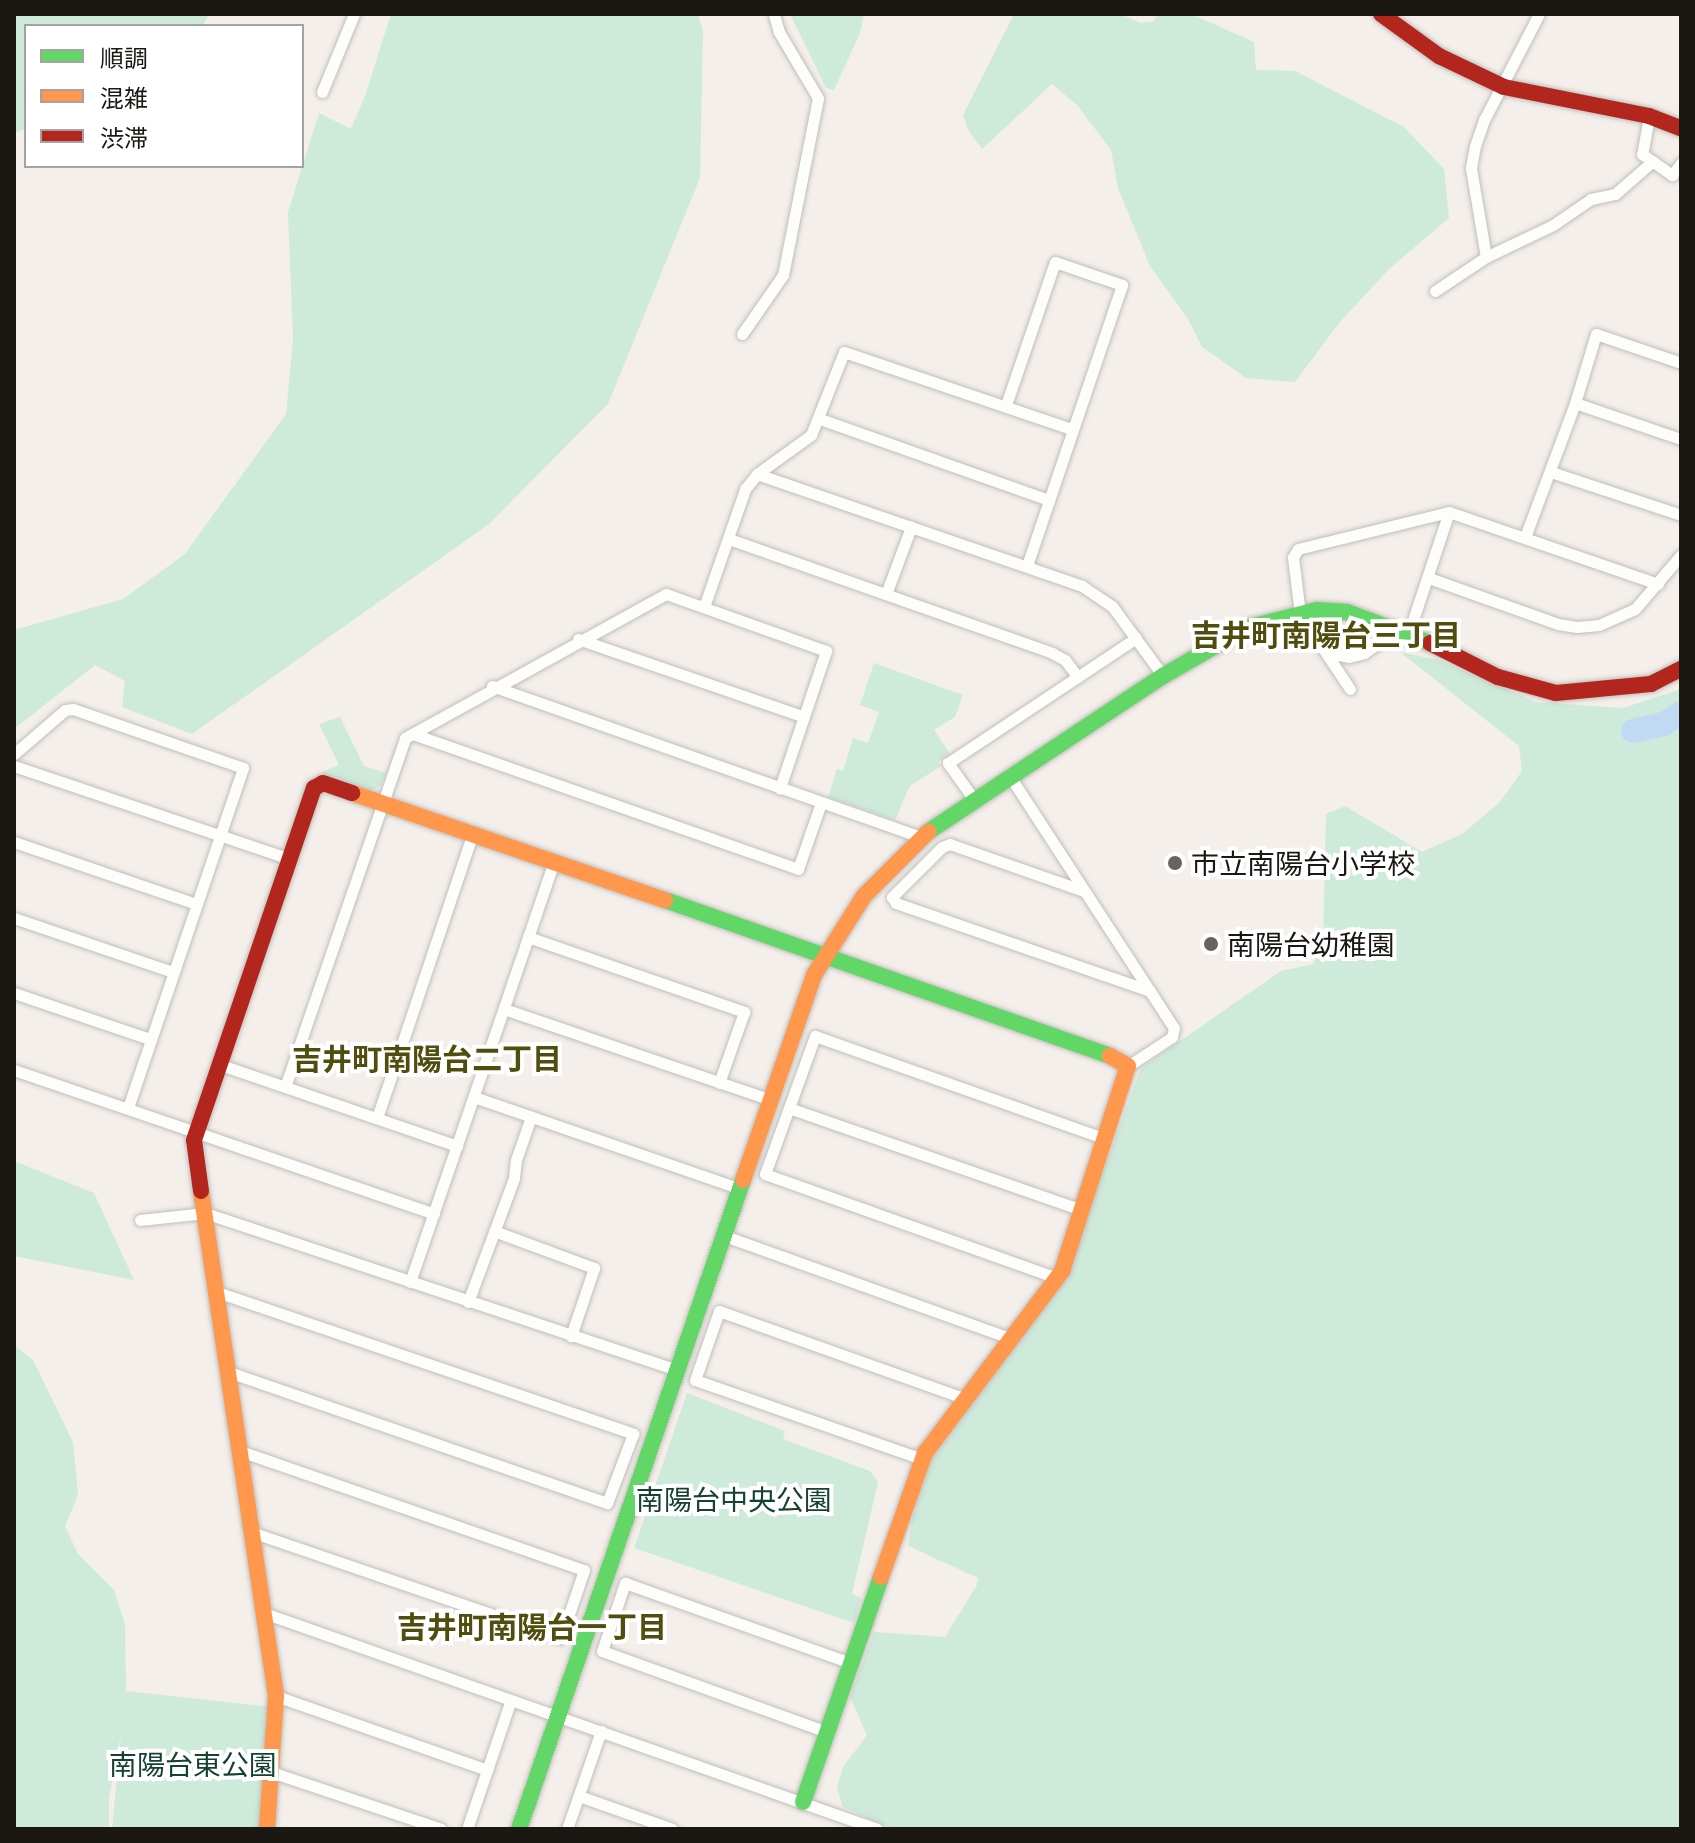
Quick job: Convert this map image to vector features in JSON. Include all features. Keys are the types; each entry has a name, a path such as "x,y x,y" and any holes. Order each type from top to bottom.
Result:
{"street":[{"path":"322,92 354,14"},
{"path":"742,334 783,275 818,98 779,32 774,14"},
{"path":"1381,14 1439,56 1504,87 1649,116 1681,128"},
{"path":"1486,257 1471,168 1484,120 1504,87 1539,14"},
{"path":"1649,116 1642,154 1672,175 1681,163"},
{"path":"1435,291 1486,257 1553,225 1591,199 1615,194 1653,161"},
{"path":"1006,405 1055,262 1122,285 1027,566"},
{"path":"1525,537 1551,472 1596,334 1681,363"},
{"path":"704,607 745,489 757,474 811,435 820,419 844,352 1071,429"},
{"path":"1575,403 1681,439"},
{"path":"820,419 1049,500"},
{"path":"1551,472 1681,515"},
{"path":"757,474 1027,566 1094,593 1112,606 1163,676"},
{"path":"1409,632 1449,512"},
{"path":"1350,689 1300,614 1293,557 1298,549 1449,512 1658,584"},
{"path":"886,594 911,527"},
{"path":"729,539 1052,653 1065,660 1078,677"},
{"path":"1429,578 1558,624 1577,627 1599,625 1623,617 1658,584 1681,555"},
{"path":"285,1087 405,738 492,686 660,594 826,651 780,788"},
{"path":"519,1829 797,1018 825,955 864,896 921,837 1163,676 1246,628 1317,610 1347,612 1409,632 1498,677 1556,693 1651,684 1681,669"},
{"path":"1327,653 1349,657 1364,653 1381,641 1391,626"},
{"path":"975,801 948,763 1136,638"},
{"path":"578,639 804,717"},
{"path":"492,686 921,837"},
{"path":"14,754 65,710 73,709 243,768 128,1108"},
{"path":"413,734 798,869 821,803"},
{"path":"14,766 288,858"},
{"path":"803,1802 922,1459 1057,1278 1128,1066 1174,1034 1174,1028 1011,778"},
{"path":"267,1829 276,1696 195,1131 314,788 323,783 382,803 825,955 1114,1057 1128,1066"},
{"path":"377,1118 472,835"},
{"path":"14,842 196,904"},
{"path":"1084,891 950,844 942,847 892,897 896,903 1150,991"},
{"path":"410,1282 553,864"},
{"path":"14,918 173,972"},
{"path":"528,937 744,1012 719,1083"},
{"path":"14,993 150,1039"},
{"path":"504,1009 769,1099"},
{"path":"1057,1278 765,1174 815,1036 1106,1139"},
{"path":"218,1064 457,1146"},
{"path":"14,1070 434,1214"},
{"path":"474,1097 738,1188"},
{"path":"789,1108 1082,1210"},
{"path":"468,1302 514,1178 516,1160 531,1117"},
{"path":"140,1220 205,1213 676,1370"},
{"path":"494,1231 594,1268 571,1336"},
{"path":"722,1235 1012,1339"},
{"path":"217,1292 633,1434 607,1503 228,1372"},
{"path":"922,1459 695,1380 719,1311 966,1399"},
{"path":"240,1451 584,1570 561,1638 252,1532"},
{"path":"827,1732 602,1651 625,1583 851,1663"},
{"path":"264,1613 877,1829"},
{"path":"276,1696 487,1770"},
{"path":"467,1829 511,1700"},
{"path":"567,1829 601,1731"},
{"path":"271,1772 441,1829"},
{"path":"579,1796 672,1829"}],"green space":[{"path":"14,14 209,14 204,24 24,24 24,130 14,133"},
{"path":"391,14 698,14 703,31 700,178 608,404 489,524 192,734 122,707 125,681 95,665 14,729 14,630 123,599 185,554 286,414 293,339 288,212 319,113 351,129"},
{"path":"790,14 864,14 860,33 834,90 826,88"},
{"path":"1014,14 1120,14 1140,23 1154,21 1158,14 1191,14 1254,42 1256,70 1295,71 1404,127 1444,169 1449,218 1389,269 1339,323 1295,382 1246,378 1202,347 1188,319 1150,266 1118,188 1111,150 1077,105 1052,84 982,149 969,132 963,115"},
{"path":"1400,652 1438,660 1536,702 1623,708 1681,689 1681,1829 892,1829 843,1807 837,1788 843,1767 867,1735 850,1697 874,1632 945,1637 977,1585 978,1578 908,1546 912,1519 932,1459 1064,1280 1141,1068 1281,971 1313,964 1323,944 1326,814 1345,806 1422,852 1462,834 1499,803 1522,771 1519,746"},
{"path":"874,663 963,695 955,717 934,730 950,754 938,762 941,766 910,786 895,820 828,797 837,769 843,771 853,738 868,743 879,712 860,705"},
{"path":"340,717 364,766 386,773 380,786 371,791 320,773 339,765 319,724"},
{"path":"14,1161 94,1193 134,1280 14,1256"},
{"name":"南陽台東公園","path":"14,1345 33,1360 73,1442 78,1495 65,1526 78,1554 114,1590 125,1624 126,1691 271,1707 263,1829 112,1829 121,1734 109,1798 109,1829 14,1829"},
{"name":"南陽台中央公園","path":"687,1393 785,1431 783,1439 870,1471 878,1482 852,1594 861,1598 854,1623 634,1548"}],"waterway":[{"path":"1633,731 1664,724 1681,713"}],"traffic: fast":[{"path":"928,832 1163,676 1246,628 1317,610 1347,612 1430,643"},
{"path":"665,900 1110,1056"},
{"path":"519,1829 743,1180"},
{"path":"803,1802 881,1577"}],"traffic: slow":[{"path":"352,793 665,900"},
{"path":"743,1180 814,975 864,896 928,832"},
{"path":"881,1577 925,1453 1062,1271 1128,1066 1110,1056"},
{"path":"201,1191 276,1696 267,1829"}],"traffic: jam":[{"path":"1381,14 1439,56 1504,87 1649,116 1681,128"},
{"path":"1430,643 1498,677 1556,693 1651,684 1681,669"},
{"path":"201,1191 194,1140 314,788 323,783 352,793"}],"place":[{"name":"市立南陽台小学校","path":"1175,863"},
{"name":"南陽台幼稚園","path":"1211,944"}],"district":[{"name":"吉井町南陽台三丁目","path":"1326,634"},
{"name":"吉井町南陽台二丁目","path":"427,1058"},
{"name":"吉井町南陽台一丁目","path":"532,1626"}]}
